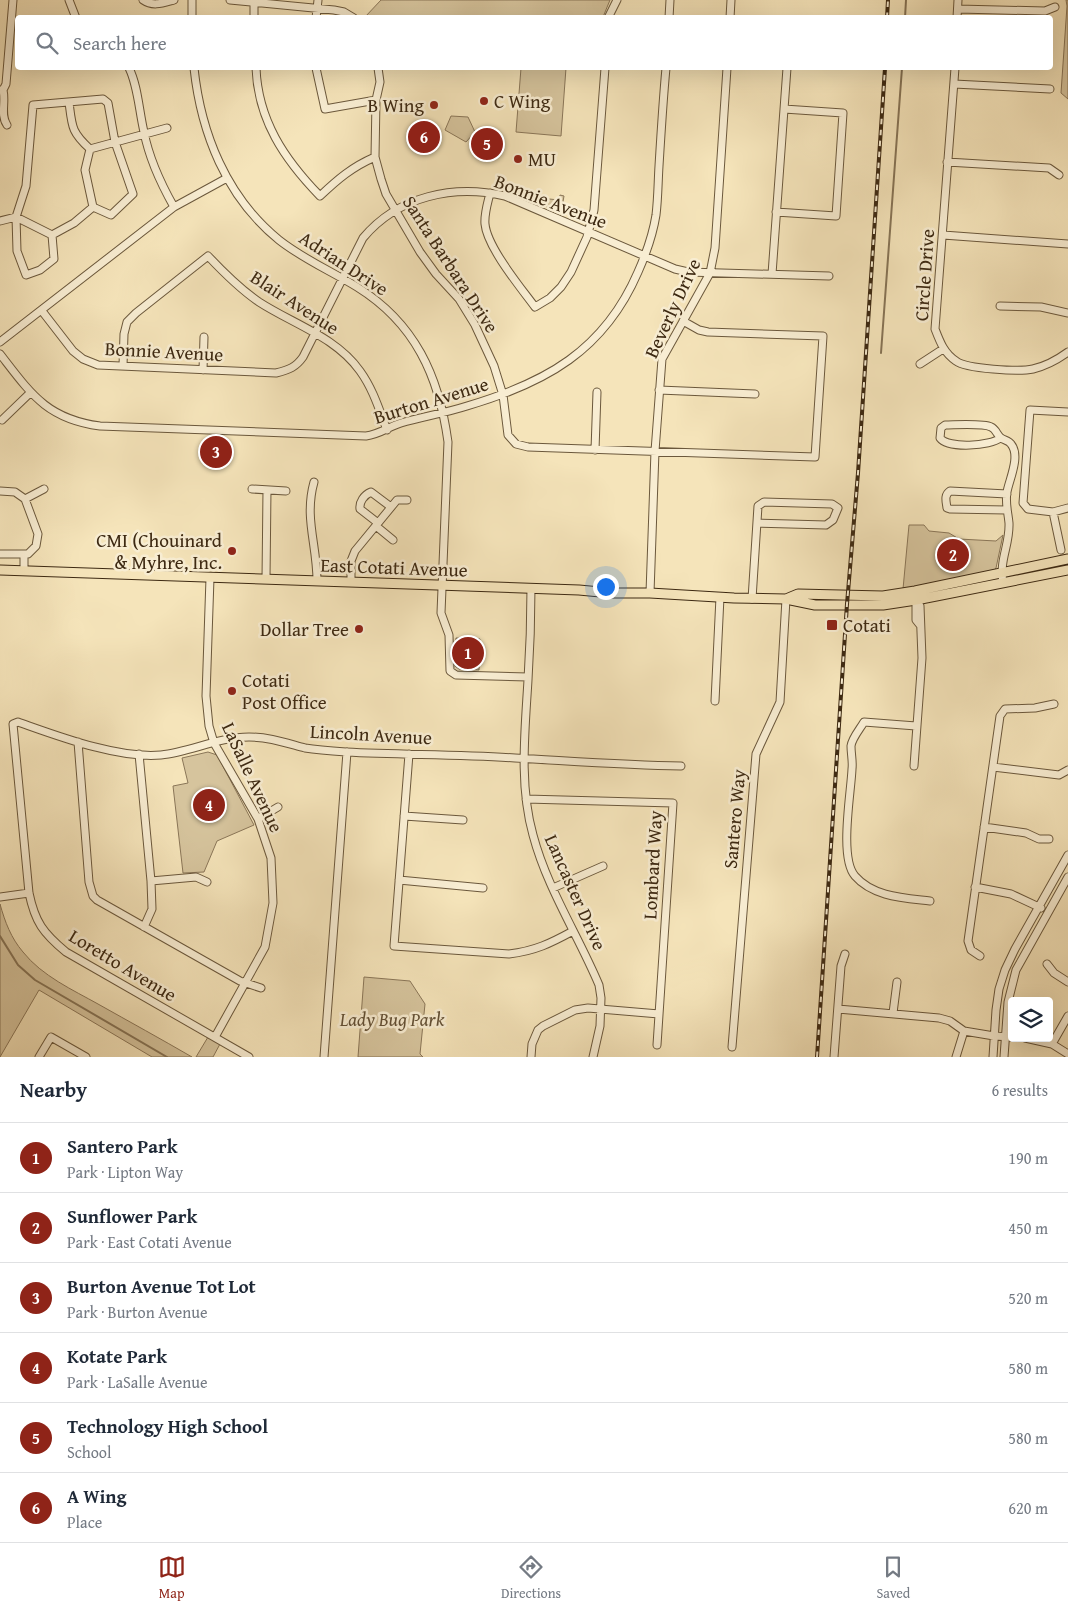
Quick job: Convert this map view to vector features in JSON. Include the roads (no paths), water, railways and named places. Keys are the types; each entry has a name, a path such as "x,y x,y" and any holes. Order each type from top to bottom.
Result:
{"main road":[{"name":"East Cotati Avenue","path":"0,570 531,588 720,598 786,599 815,605 883,605 1001,573 1068,560"},
{"name":"East Cotati Avenue","path":"916,596 1003,583 1068,570"}],"street":[{"path":"7,125 3,114 5,98 1,90 7,76 13,0"},
{"path":"69,0 75,15"},
{"path":"143,0 149,5 174,0"},
{"path":"192,0 192,15"},
{"path":"230,0 344,12 349,15"},
{"path":"316,15 318,0"},
{"path":"609,15 616,0"},
{"path":"669,15 670,0"},
{"path":"730,15 731,0"},
{"path":"957,15 958,0"},
{"path":"254,3 254,15"},
{"path":"958,8 1045,12 1055,7"},
{"path":"130,70 134,79 144,134 156,172 174,207"},
{"name":"Adrian Drive","path":"194,70 197,96 211,145 226,178 255,216 278,239 301,256 369,295 388,311 406,331 422,355 434,380 444,413 448,442 441,613 449,630 449,667 453,674 528,677"},
{"path":"256,70 260,97 272,132 295,170 320,196 338,178 356,166 375,157"},
{"path":"316,70 325,109 376,100"},
{"name":"Santa Barbara Drive","path":"378,70 380,82 376,100 375,157 381,179 396,211 420,252 436,274 459,299 475,325 494,366 502,396 508,434 516,444 528,447 595,450 815,457 823,336 708,332 699,330 683,321"},
{"path":"490,192 485,222 487,234 535,307 561,287 581,252 589,231 594,210 605,70"},
{"name":"Burton Avenue","path":"0,354 30,392 46,406 75,421 100,426 366,436 378,434 398,424 502,396 560,367 589,345 621,307 645,256 656,215 666,70"},
{"name":"Beverly Drive","path":"650,593 655,451 662,359 710,273 715,248 727,70"},
{"path":"772,274 787,70"},
{"name":"Circle Drive","path":"943,349 935,329 955,70"},
{"path":"954,84 1050,89"},
{"path":"52,234 54,259 40,270 26,275 17,252 16,218 26,186 33,105 103,99 108,103 115,142 134,194 111,215 93,208"},
{"path":"69,102 72,129 90,149"},
{"path":"776,212 836,216 843,113 784,109"},
{"path":"90,149 167,128"},
{"path":"90,149 85,170 93,208"},
{"path":"947,162 1049,168 1060,175"},
{"path":"0,342 174,207 226,178"},
{"name":"Bonnie Avenue","path":"42,311 74,351 83,359 98,365 276,373 288,370 297,365 315,334 363,238 371,228 396,211 426,197 464,190 490,192 513,199 675,269 688,272 829,276"},
{"path":"52,234 74,223 93,208"},
{"path":"0,221 16,218 52,234"},
{"path":"943,236 1068,244"},
{"name":"Blair Avenue","path":"123,366 124,334 127,322 208,256 232,280 258,301 340,350 359,370 372,391 387,430"},
{"path":"1000,306 1041,307 1068,313"},
{"path":"203,370 204,337"},
{"path":"920,364 943,349 957,362 974,368 1030,370 1050,364 1068,352"},
{"path":"659,390 755,394"},
{"path":"2,420 30,392"},
{"path":"595,450 598,392"},
{"path":"1068,412 1030,410 1022,503 1028,509 1053,512 1068,508"},
{"path":"1000,438 996,442 950,444 940,438 940,432 941,428 945,425 987,426 995,429 1000,438 1010,443 1013,449 1014,467 1007,494 1007,541 1001,573 1003,583"},
{"path":"314,482 310,495 309,516 315,549 317,581"},
{"path":"25,499 44,489"},
{"path":"252,489 286,491"},
{"path":"266,579 267,490"},
{"path":"0,491 16,492 25,499 38,534 34,549 28,554 0,554"},
{"path":"1006,510 947,508 946,498 947,493 950,491 1007,494"},
{"path":"391,507 372,492 361,500 359,505 360,509 393,540"},
{"path":"351,582 352,557 397,500 407,500"},
{"path":"752,599 758,506 764,502 832,504 838,508 833,520 826,525 757,523"},
{"path":"1053,512 1061,550"},
{"path":"24,554 24,571"},
{"name":"LaSalle Avenue","path":"210,578 206,696 209,726 214,743 258,819 271,858 273,903 265,946 215,1038"},
{"name":"Lancaster Drive","path":"531,588 524,758 526,799 532,834 537,850 573,932 599,985 600,1026 593,1057"},
{"path":"914,766 922,658 920,606 916,596"},
{"path":"715,701 720,598"},
{"name":"Santero Way","path":"732,1047 756,754 780,702 786,599"},
{"path":"980,956 971,950 968,941 1000,716 1005,709 1035,708 1054,704"},
{"name":"Lincoln Avenue","path":"13,724 18,722 78,742 120,752 139,754 160,755 234,738 258,738 283,741 306,748 347,752 681,766"},
{"path":"916,726 864,722 851,745 852,768 847,845 850,868 855,876 871,889 889,895 930,901"},
{"name":"Loretto Avenue","path":"13,724 28,893 33,912 50,940 66,952 250,1057"},
{"path":"78,742 91,890 97,900 246,984 262,988"},
{"path":"324,1057 347,752"},
{"path":"139,754 152,881 152,909 144,926"},
{"path":"409,754 394,946 510,954 544,947 573,932"},
{"path":"993,767 1059,775 1068,770"},
{"name":"Lombard Way","path":"526,799 673,803 657,1044"},
{"path":"258,819 278,807"},
{"path":"404,816 463,820"},
{"path":"984,826 1026,833 1039,839 1049,838"},
{"path":"993,1057 997,1003 1006,970 1038,907 1068,855"},
{"path":"553,888 603,866"},
{"path":"152,881 196,877 207,882"},
{"path":"1009,997 1016,970 1068,878"},
{"path":"399,880 483,888"},
{"path":"975,887 1011,894 1048,912"},
{"path":"0,897 28,893"},
{"path":"834,1057 841,966 845,954"},
{"path":"1048,964 1054,973 1068,982"},
{"path":"893,1014 897,982"},
{"path":"531,1057 534,1035 543,1026 575,1010 601,1008 659,1014"},
{"path":"838,1009 939,1018 950,1021 964,1031 1008,1037 1004,1057"},
{"path":"1052,1044 1068,1016"},
{"path":"956,1057 964,1031"},
{"path":"40,1057 51,1037 86,1057"},
{"path":"1043,1042 1052,1044 1068,1054"}],"waterway":[{"path":"905,15 906,0"},
{"path":"881,353 902,70"},
{"path":"0,936 18,965 35,980 167,1057"}],"railway":[{"path":"887,15 888,0"},
{"path":"817,1057 885,70"}],"place":[{"name":"C Wing","path":"484,101"},
{"name":"B Wing","path":"434,105"},
{"name":"A Wing","path":"424,137"},
{"name":"Technology High School","path":"487,144"},
{"name":"MU","path":"518,159"},
{"name":"Burton Avenue Tot Lot","path":"216,452"},
{"name":"CMI (Chouinard & Myhre, Inc.","path":"232,551"},
{"name":"Sunflower Park","path":"953,555"},
{"name":"Cotati","path":"832,625"},
{"name":"Dollar Tree","path":"359,629"},
{"name":"Santero Park","path":"468,653"},
{"name":"Cotati Post Office","path":"232,691"},
{"name":"Kotate Park","path":"209,805"}],"park label":[{"name":"Lady Bug Park","path":"392,1019"}]}
